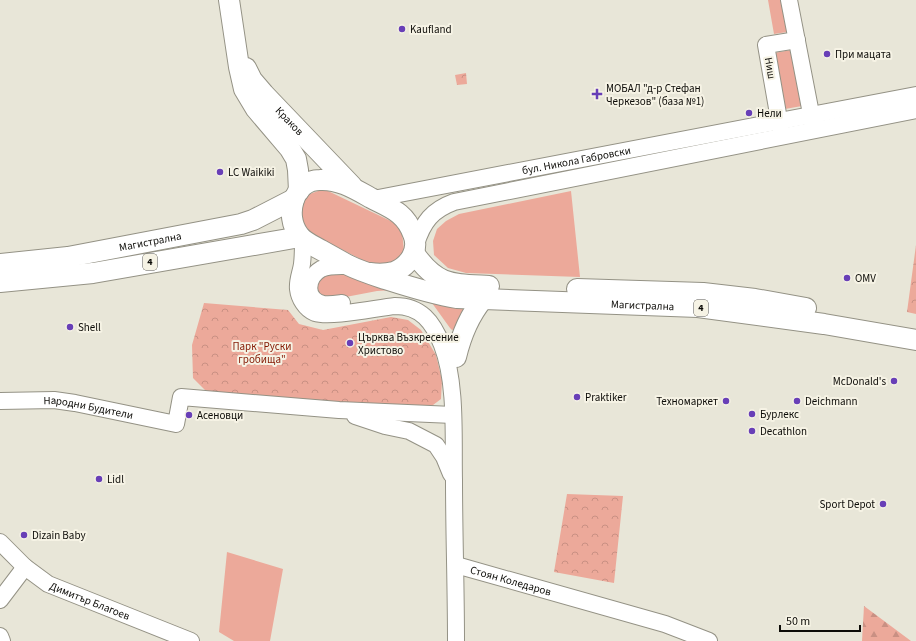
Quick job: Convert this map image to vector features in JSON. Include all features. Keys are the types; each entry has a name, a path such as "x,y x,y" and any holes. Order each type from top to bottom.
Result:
{"main road":[{"name":"Краков","path":"229,0 244,89 256,109 290,149 296,159 298,170 297,195"},
{"name":"Краков","path":"236,46 248,73 257,86 355,189"},
{"name":"Магистрална","path":"0,264 68,257 241,224 253,220 297,195 307,183 318,180 334,181 355,189 401,214 411,228 414,236 415,248 424,267 431,274 442,280 455,283 501,286 703,293 755,299 916,329"},
{"path":"297,195 291,211 295,229 301,238"},
{"name":"Магистрална","path":"0,282 93,273 301,238 349,266 416,290 440,296 698,307 824,324 916,340"},
{"name":"Магистрална","path":"370,274 385,274 398,270 408,262 415,248"},
{"path":"456,357 466,326 477,306 483,299"}],"street":[{"path":"789,0 813,123"},
{"name":"Ниш","path":"779,121 766,45 797,40"},
{"name":"бул. Никола Габровски","path":"415,248 420,232 431,216 444,206 454,202 782,137 813,123 916,95"},
{"name":"бул. Никола Габровски","path":"373,199 779,121 813,123 916,110"},
{"path":"779,121 782,137"},
{"path":"301,238 302,264 298,288 299,296 302,302 313,312 320,314 336,314 404,306 421,313 429,320 442,345 448,364 453,415"},
{"path":"349,266 329,266 321,269 311,279 309,293 312,297 323,304 389,296 411,299 421,302 428,307 439,321 451,343 456,357 453,415"},
{"name":"Народни Будители","path":"0,401 54,400 176,424 181,397 339,410"},
{"path":"339,410 453,415"},
{"path":"339,410 385,426 409,431 453,435"},
{"name":"Стоян Коледаров","path":"453,415 456,565 665,624 709,641"},
{"path":"409,431 436,445 440,450 454,480"},
{"name":"Димитър Благоев","path":"0,542 25,567 48,584 191,641"},
{"path":"456,565 456,641"},
{"path":"0,600 25,567"},
{"path":"0,636 2,641"}],"green space":[{"path":"768,0 781,0 787,32 774,34"},
{"path":"791,50 802,106 785,109 774,53"},
{"path":"466,73 467,84 457,85 455,75"},
{"path":"318,191 328,191 397,224 402,232 404,250 400,259 392,265 374,266 304,230 300,204 307,195"},
{"path":"571,191 580,277 466,273 448,268 434,255 433,241 437,229 446,221 459,214"},
{"path":"916,245 916,314 907,312"},
{"path":"339,272 368,284 469,303 455,329 452,330 432,303 393,290 377,291 330,300 325,298 320,294 317,288 319,275"},
{"name":"Парк \"Руски гробища\"","path":"204,303 288,310 299,324 323,330 391,317 408,320 421,330 436,355 442,380 441,399 429,408 402,408 207,392 193,378 192,345"},
{"path":"567,494 623,496 614,583 554,572"},
{"path":"227,552 283,569 270,641 234,641 219,632"},
{"path":"864,606 911,641 862,641"}],"place":[{"name":"Kaufland","path":"402,29"},
{"name":"При мацата","path":"827,54"},
{"name":"МОБАЛ \"д-р Стефан Черкезов\" (база №1)","path":"597,94"},
{"name":"Нели","path":"749,113"},
{"name":"LC Waikiki","path":"220,172"},
{"name":"OMV","path":"847,278"},
{"name":"Shell","path":"70,327"},
{"name":"Църква Възкресение Христово","path":"350,343"},
{"name":"McDonald's","path":"894,381"},
{"name":"Praktiker","path":"577,397"},
{"name":"Техномаркет","path":"726,401"},
{"name":"Deichmann","path":"797,401"},
{"name":"Бурлекс","path":"752,414"},
{"name":"Асеновци","path":"189,415"},
{"name":"Decathlon","path":"752,431"},
{"name":"Lidl","path":"99,479"},
{"name":"Sport Depot","path":"883,504"},
{"name":"Dizain Baby","path":"24,535"}]}
